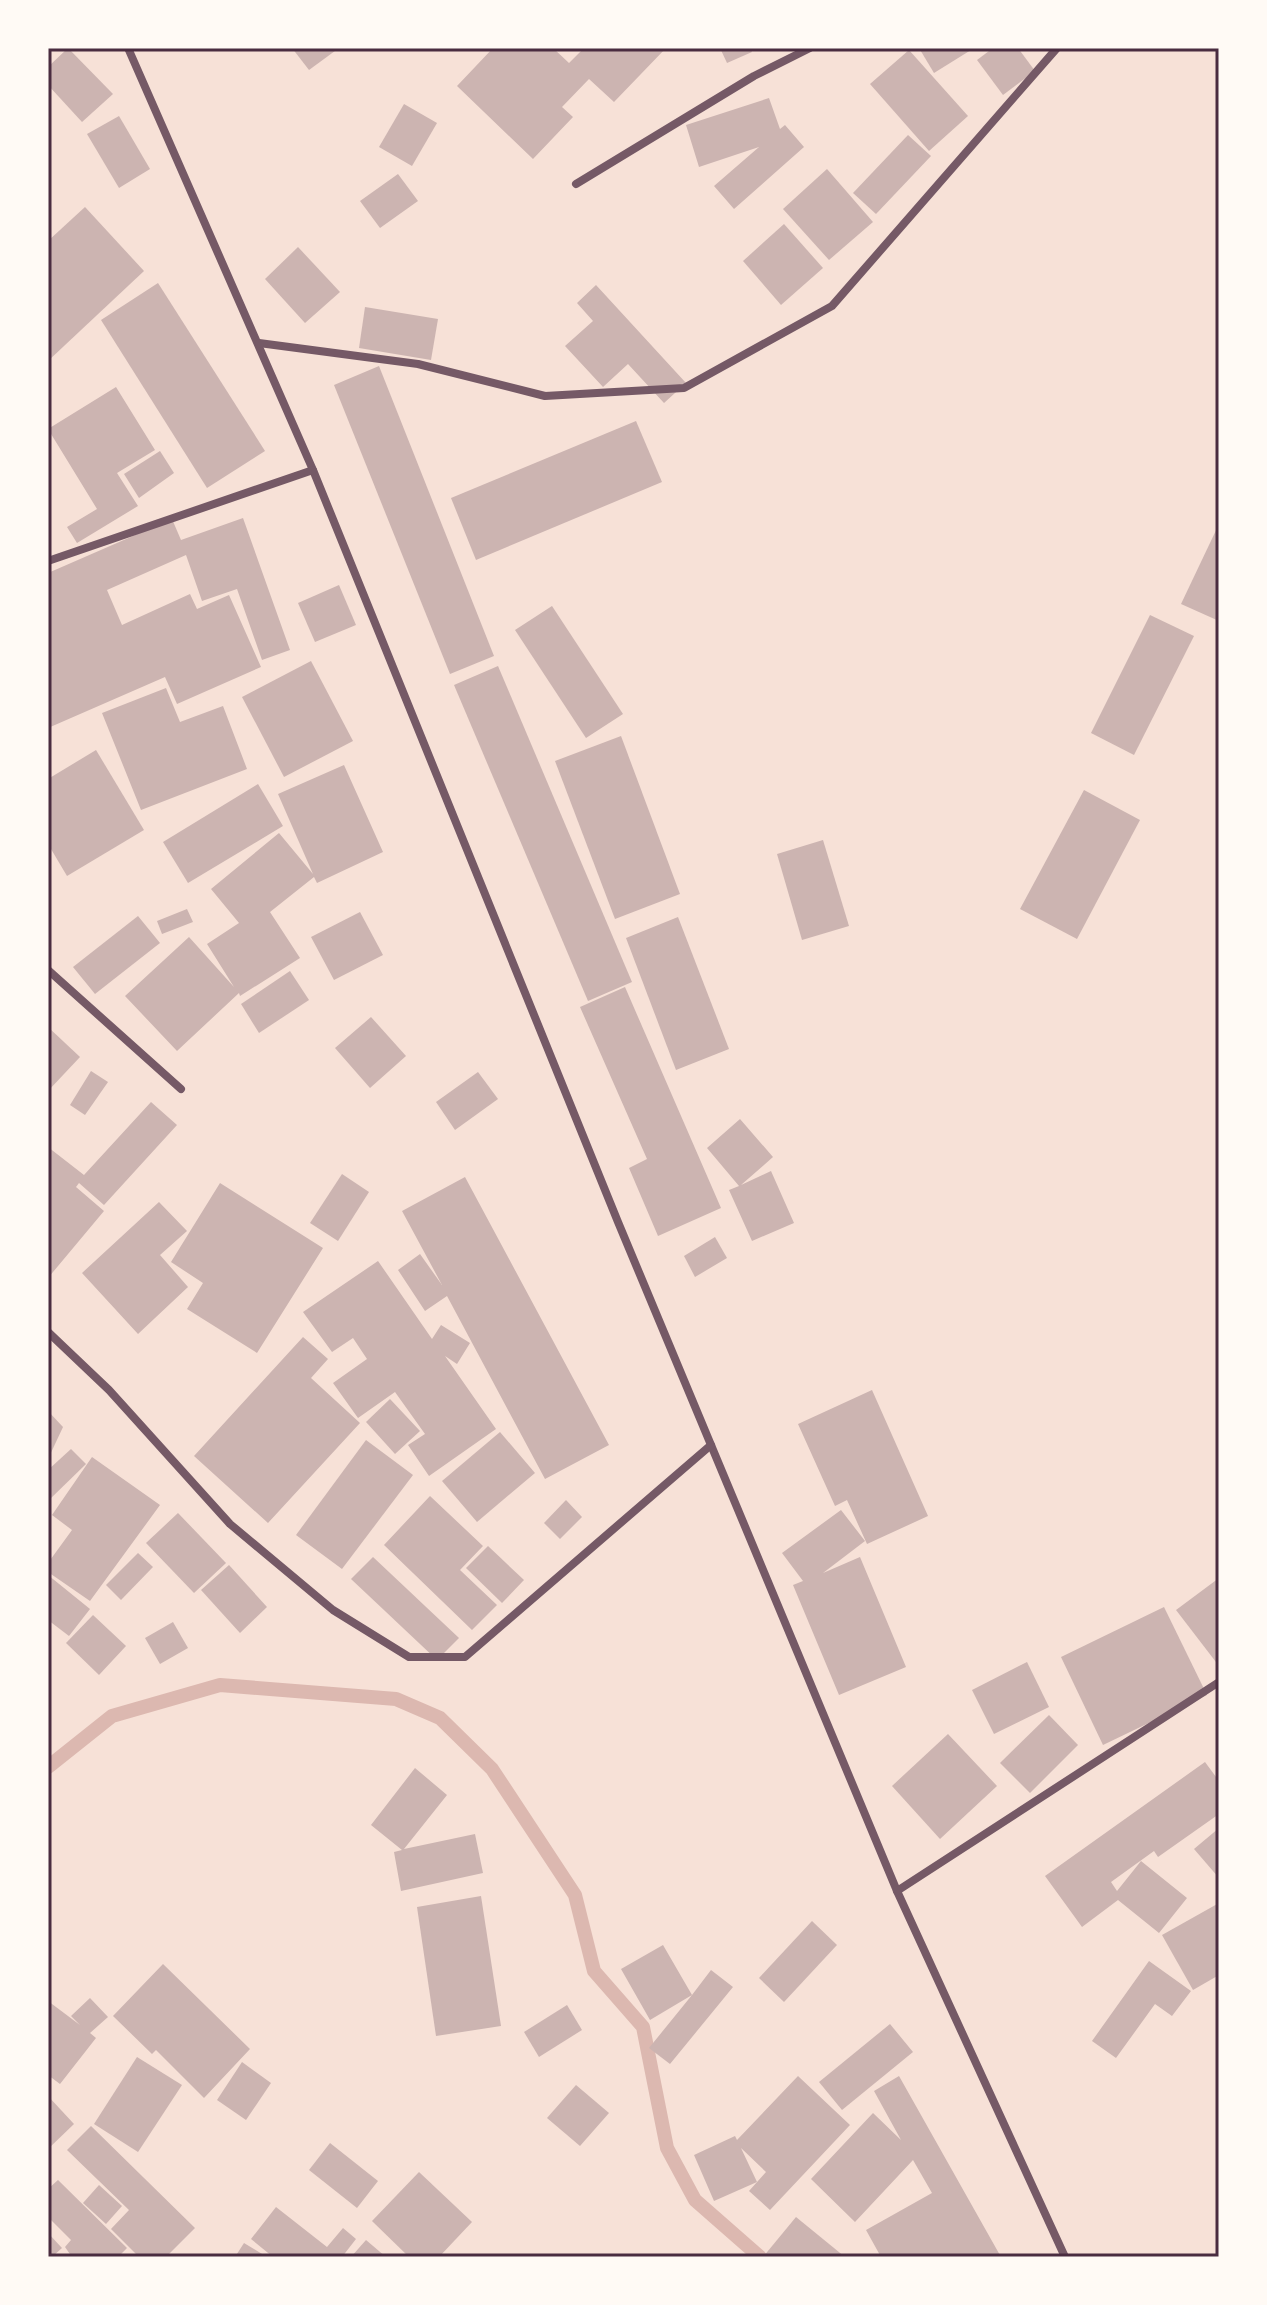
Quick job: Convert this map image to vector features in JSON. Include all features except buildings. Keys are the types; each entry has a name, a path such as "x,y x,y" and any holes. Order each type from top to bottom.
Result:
{"street":[{"path":"128,48 313,470 381,646 897,1891 1065,2257"},
{"path":"576,184 728,91 810,48"},
{"path":"259,343 418,364 545,396 684,388 832,306 1057,48"},
{"path":"48,561 313,470"},
{"path":"48,970 181,1089"},
{"path":"48,1332 109,1390 230,1524 333,1610 409,1657 465,1657 711,1445"},
{"path":"897,1891 1219,1682"}],"waterway":[{"path":"48,1767 112,1716 220,1685 396,1699 440,1718 492,1769 575,1895 594,1971 643,2027 667,2148 695,2200 760,2257"}]}
